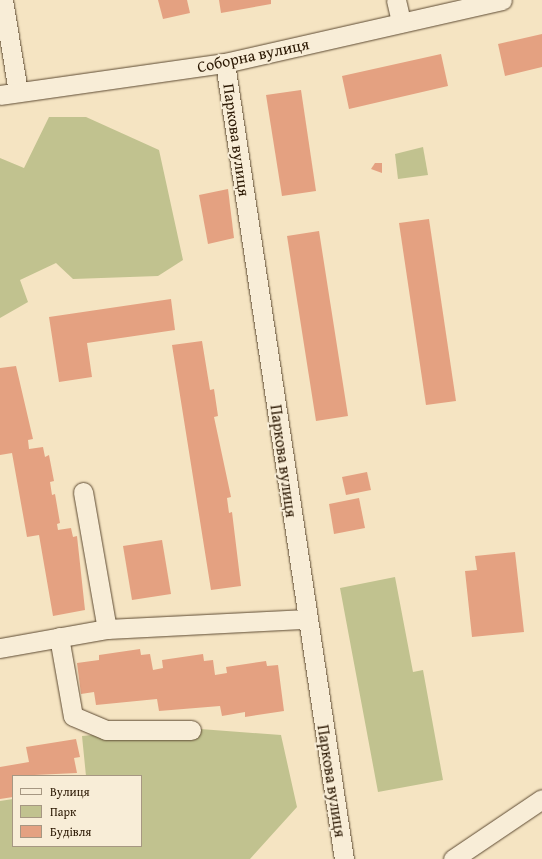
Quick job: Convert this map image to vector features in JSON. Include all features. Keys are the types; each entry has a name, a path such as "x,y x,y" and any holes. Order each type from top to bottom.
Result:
{"street":[{"path":"3,0 9,94"},
{"path":"396,0 401,22"},
{"name":"Соборна вулиця","path":"9,94 225,63 502,0"},
{"name":"Паркова вулиця","path":"225,63 344,859"},
{"path":"84,492 106,629"},
{"path":"0,648 106,629 307,619"},
{"path":"59,638 73,716 106,730 191,730"},
{"path":"453,859 542,799"}],"green space":[{"path":"49,117 86,117 159,150 183,260 158,276 73,279 56,263 20,280 28,302 0,318 0,158 24,168"},
{"path":"423,147 428,175 398,179 395,154"},
{"path":"395,577 413,672 423,670 443,780 378,792 340,588"},
{"path":"174,727 281,735 297,807 250,859 0,859 0,801 12,799 12,847 142,847 142,775 86,775 82,736"}],"building":[{"path":"158,0 187,0 190,13 163,19"},
{"path":"219,0 271,0 271,4 221,13"},
{"path":"542,34 542,67 505,76 498,44"},
{"path":"441,54 448,86 349,109 342,76"},
{"path":"301,90 316,191 282,196 266,95"},
{"path":"375,163 382,163 382,173 371,169"},
{"path":"228,189 234,238 208,244 199,195"},
{"path":"429,219 456,401 426,405 399,223"},
{"path":"319,231 348,416 316,421 287,236"},
{"path":"171,299 175,330 87,343 92,377 59,382 49,317"},
{"path":"202,341 210,390 214,389 218,416 214,417 231,497 227,498 229,513 232,512 241,586 211,590 172,345"},
{"path":"16,366 33,439 28,440 29,449 43,447 45,457 49,455 54,481 50,482 52,495 55,494 60,523 57,524 58,530 71,528 73,537 77,536 85,610 53,616 39,535 27,537 12,453 0,455 0,368"},
{"path":"367,472 371,490 346,495 342,477"},
{"path":"359,498 365,528 334,534 329,504"},
{"path":"162,540 171,594 132,600 123,546"},
{"path":"515,552 524,632 472,637 465,571 477,570 475,556"},
{"path":"140,649 141,655 150,654 153,670 163,668 162,660 203,654 204,661 213,660 215,675 227,673 226,667 266,661 267,666 278,665 284,711 245,717 245,712 222,716 220,706 159,711 157,699 96,705 94,692 81,694 77,663 99,660 99,655"},
{"path":"76,739 80,757 74,758 77,773 12,775 12,797 0,799 0,767 29,762 26,747"}]}
